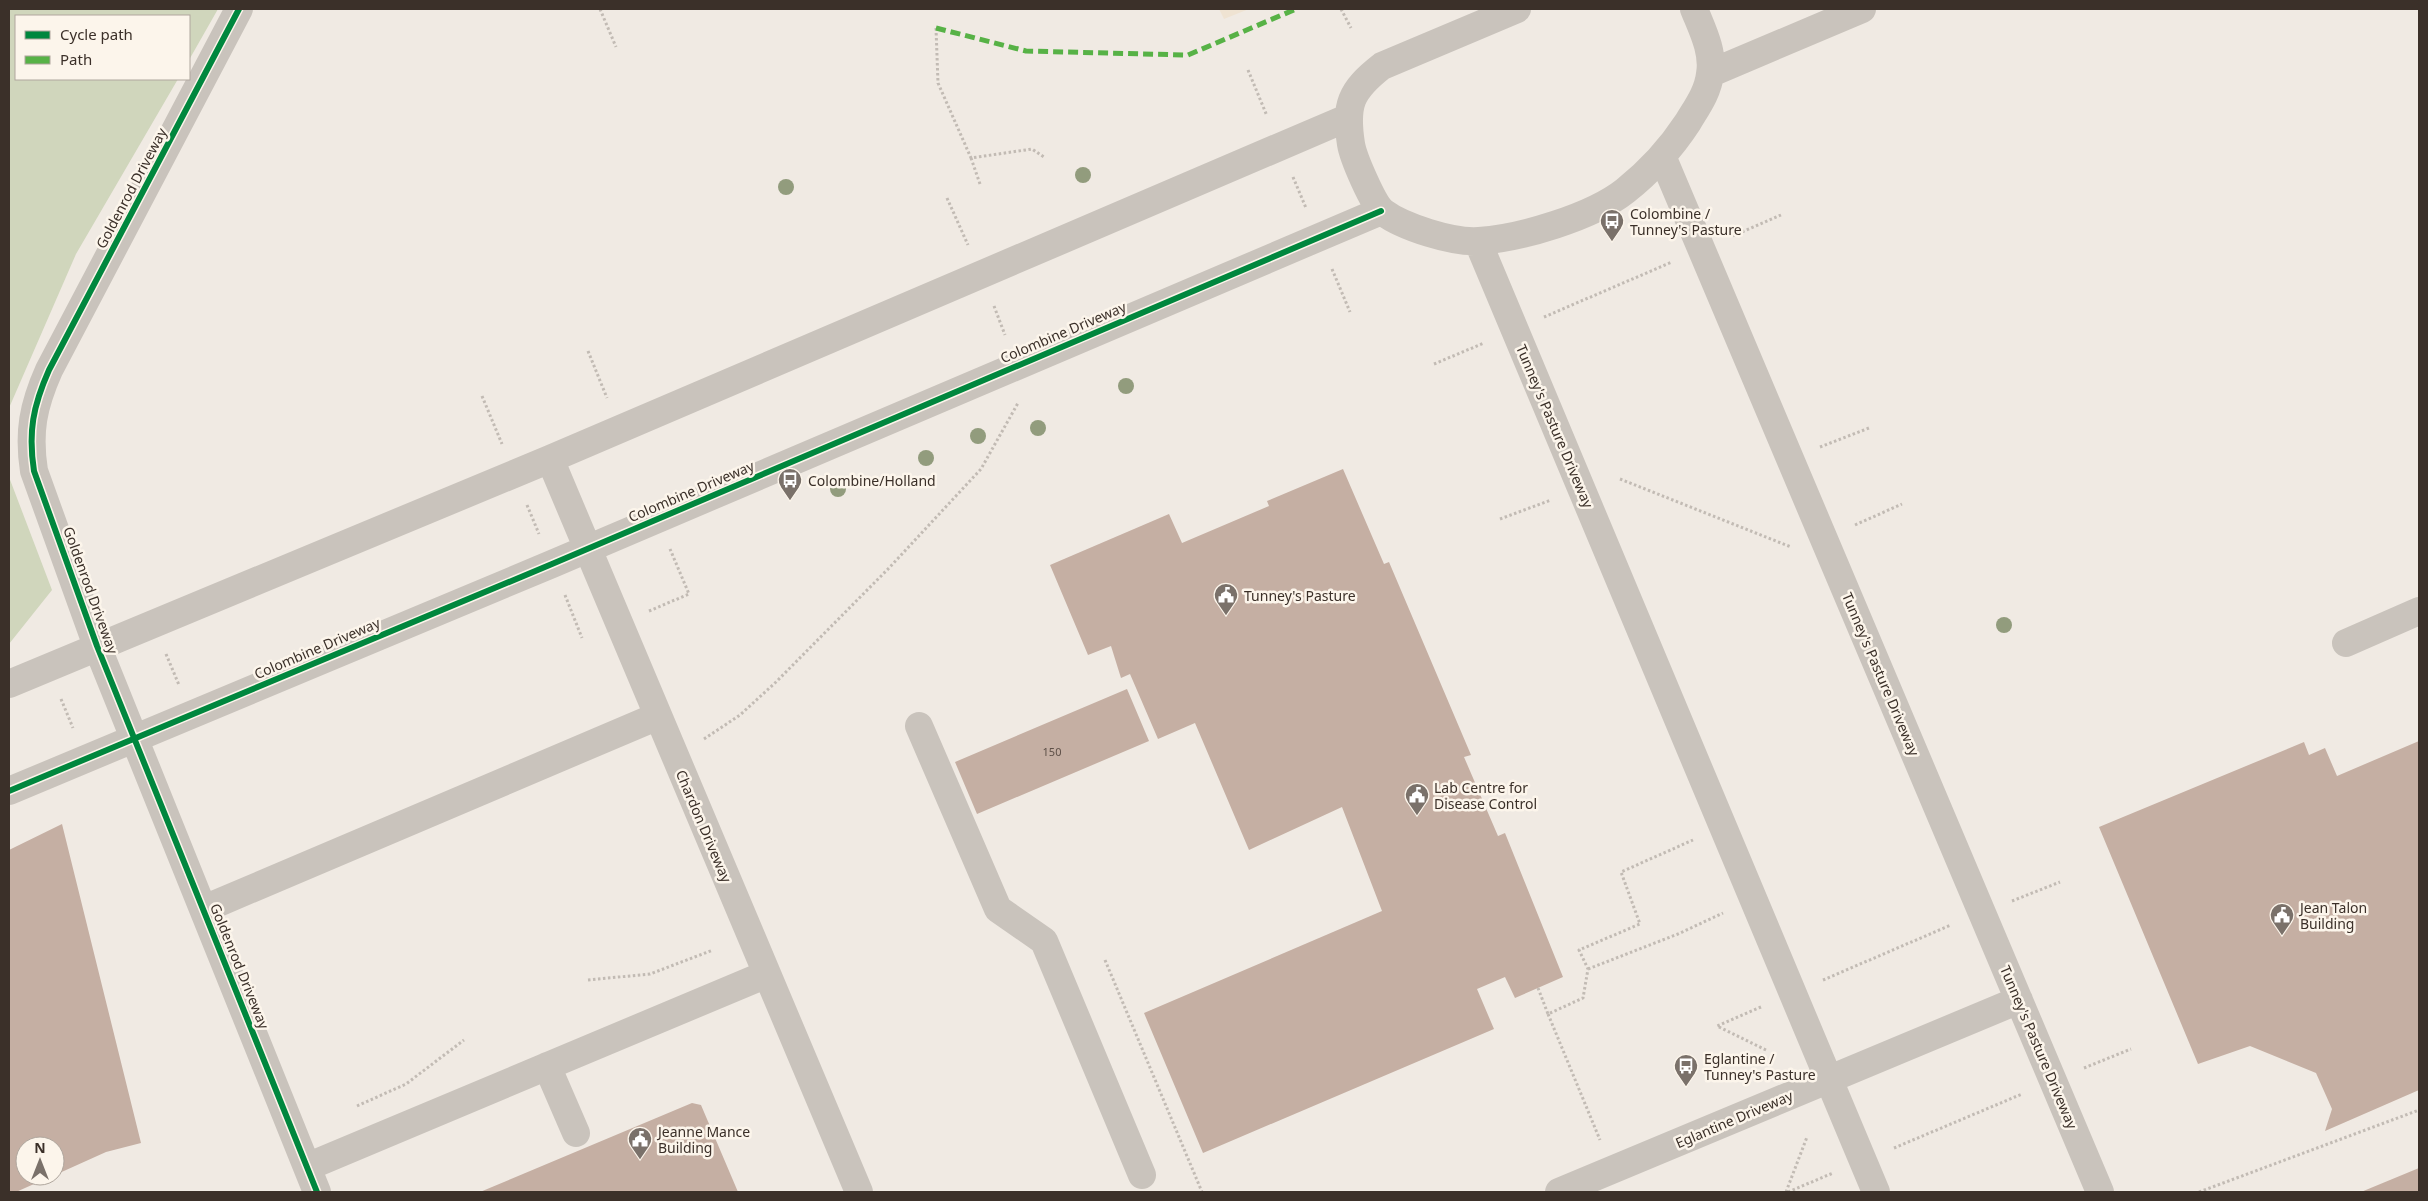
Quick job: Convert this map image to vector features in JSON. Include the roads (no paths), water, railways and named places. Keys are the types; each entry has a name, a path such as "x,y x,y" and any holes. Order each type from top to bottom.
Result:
{"street":[{"name":"Goldenrod Driveway","path":"238,9 49,370 38,395 30,445 34,471 97,646 317,1192"},
{"path":"1517,9 1382,66 1365,79 1352,98 1347,118 1352,149 1366,184 1381,211 1411,226 1446,237 1478,242 1527,233 1578,217 1624,192 1662,156 1702,100 1711,73 1708,43 1694,9"},
{"path":"1711,73 1862,9"},
{"path":"9,684 550,459 1347,118"},
{"name":"Tunney's Pasture Driveway","path":"1662,156 2100,1192"},
{"name":"Colombine Driveway","path":"9,791 588,549 1381,211"},
{"name":"Tunney's Pasture Driveway","path":"1478,242 1876,1192"},
{"name":"Chardon Driveway","path":"550,459 859,1192"},
{"path":"2346,643 2419,611"},
{"path":"204,909 658,716"},
{"path":"919,726 998,909 1044,941 1142,1175"},
{"path":"307,1167 767,974"},
{"name":"Eglantine Driveway","path":"1559,1192 2019,1000"},
{"path":"547,1066 576,1133"}],"place":[{"name":"Colombine / Tunney's Pasture","path":"1612,242"},
{"name":"Colombine/Holland","path":"790,501"},
{"name":"Tunney's Pasture","path":"1226,616"},
{"name":"Lab Centre for Disease Control","path":"1417,816"},
{"name":"Jean Talon Building","path":"2282,936"},
{"name":"Eglantine / Tunney's Pasture","path":"1686,1087"},
{"name":"Jeanne Mance Building","path":"640,1160"}]}
